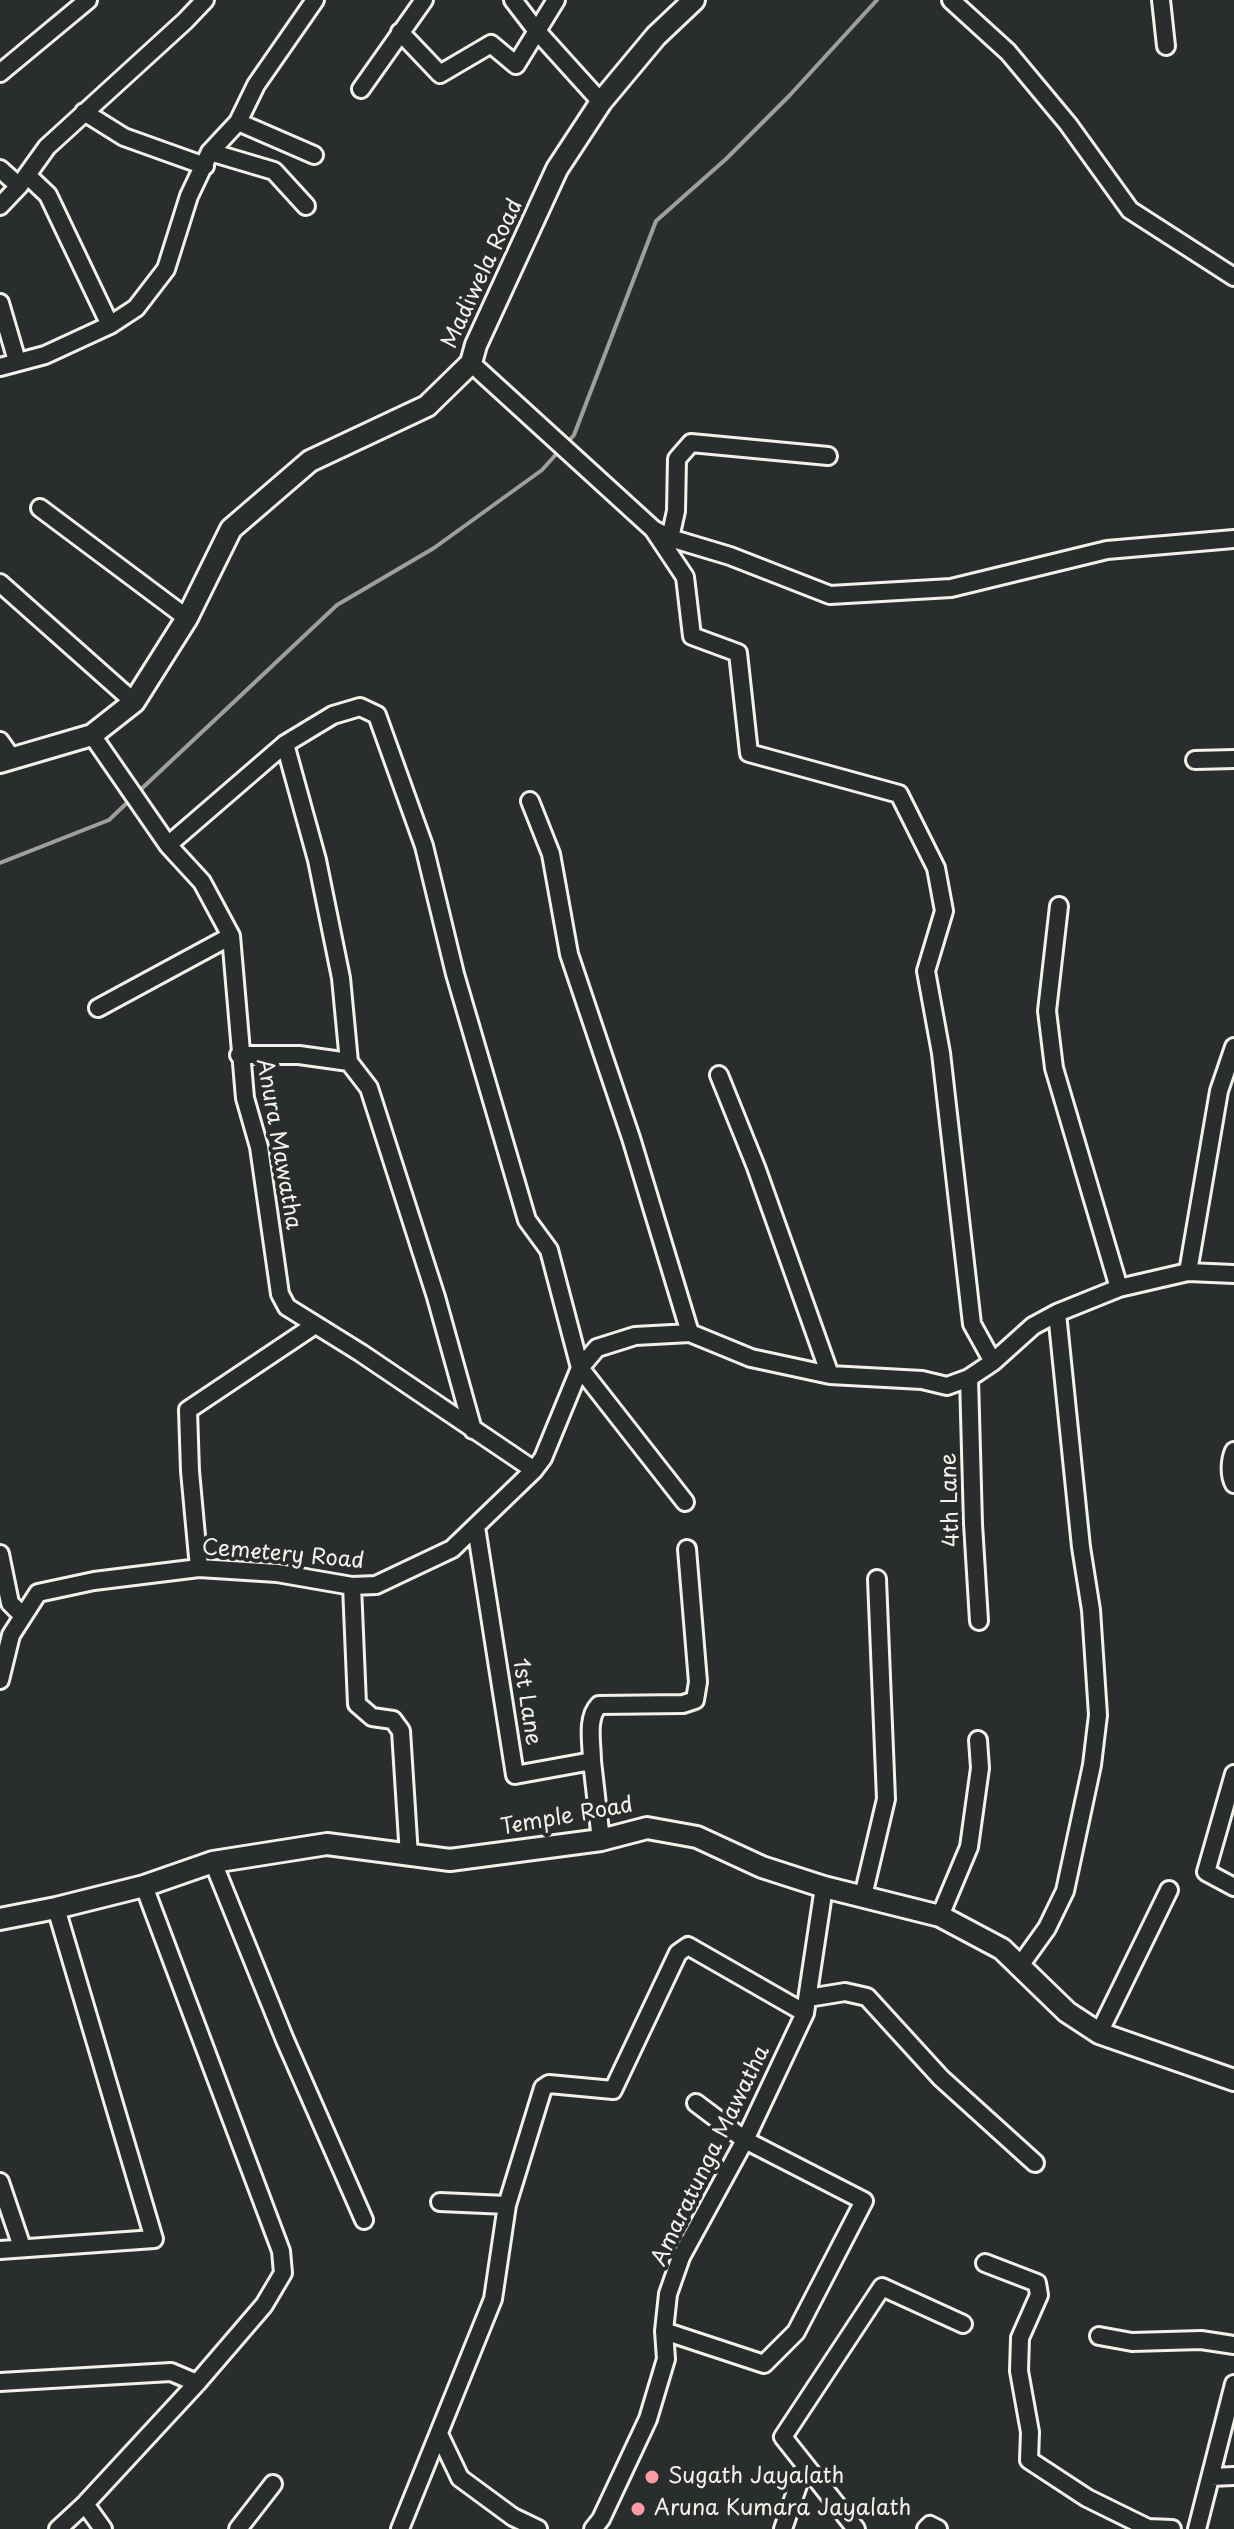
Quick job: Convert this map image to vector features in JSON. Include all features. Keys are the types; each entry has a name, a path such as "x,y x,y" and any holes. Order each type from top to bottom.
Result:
{"main road":[{"name":"Madiwela Road","path":"6,760 92,735 134,702 187,618 231,529 310,461 427,406 471,363 476,345 557,169 601,102 656,36 694,0"},
{"name":"Temple Road","path":"0,1919 144,1886 213,1862 327,1844 450,1860 601,1840 647,1828 697,1837 762,1867 824,1887 940,1916 1002,1949 1067,2012 1099,2033 1234,2080"}],"street":[{"path":"2,66 88,0"},
{"path":"0,206 47,147 205,0"},
{"path":"0,367 45,355 110,325 136,308 166,269 189,196 208,159 238,122 256,85 315,0"},
{"path":"361,89 424,0"},
{"path":"513,0 601,102"},
{"path":"400,32 440,74 491,44 516,65 556,0"},
{"path":"951,0 1008,52 1068,124 1130,210 1234,277"},
{"path":"1161,0 1166,46"},
{"path":"84,112 124,137 208,159 274,171 306,206"},
{"path":"238,122 314,155"},
{"path":"0,169 48,195 110,325"},
{"path":"0,303 17,361"},
{"path":"471,363 653,529 685,577 692,636 738,653 749,753 899,794 936,868 944,911 926,971 941,1053 972,1324 993,1362"},
{"path":"670,538 676,511 677,459 691,443 828,456"},
{"path":"40,508 187,618"},
{"path":"653,529 670,538 730,556 830,595 951,588 1107,550 1234,539"},
{"path":"0,583 134,702"},
{"path":"168,845 285,744 333,715 360,707 377,715 424,846 455,974 527,1220 549,1250 580,1368 685,1502"},
{"name":"Anura Mawatha","path":"92,735 168,845 202,882 231,936 245,1098 259,1147 280,1294 287,1307 534,1470"},
{"path":"0,741 6,760"},
{"path":"285,744 317,860 335,948 349,1062 369,1088 436,1297 473,1430"},
{"path":"1195,760 1234,759"},
{"path":"530,801 551,854 569,954 631,1138 690,1333"},
{"path":"1059,906 1047,1011 1054,1068 1119,1288"},
{"path":"98,1008 231,936"},
{"path":"1188,1272 1219,1091 1234,1047"},
{"path":"239,1055 299,1055 349,1062"},
{"path":"719,1075 756,1167 830,1375"},
{"name":"Cemetery Road","path":"0,1680 11,1635 38,1593 94,1581 199,1568 277,1573 352,1586 376,1585 452,1549 543,1458 580,1368 597,1348 635,1336 690,1333 751,1358 830,1375 922,1380 947,1386 969,1378 993,1362 1033,1326 1119,1288 1188,1272 1234,1274"},
{"path":"1019,1967 1047,1928 1065,1891 1092,1765 1098,1715 1091,1610 1081,1547 1057,1313"},
{"path":"199,1568 188,1410 315,1325"},
{"name":"4th Lane","path":"969,1378 979,1621"},
{"path":"1234,1451 1231,1479 1234,1484"},
{"name":"1st Lane","path":"476,1527 515,1775 592,1761"},
{"path":"601,1840 592,1761 591,1720 595,1709 599,1705 683,1704 695,1700 698,1682 687,1549"},
{"path":"0,1554 10,1603 23,1616"},
{"path":"863,1896 886,1799 877,1579"},
{"path":"352,1586 357,1704 372,1717 393,1720 401,1731 409,1856"},
{"path":"940,1916 969,1847 980,1768 978,1740"},
{"path":"1234,1774 1206,1872 1234,1887"},
{"path":"213,1862 285,2040 364,2220"},
{"path":"58,2529 197,2383 264,2305 283,2273 281,2251 144,1886"},
{"name":"Amaratunga Mawatha","path":"593,2529 601,2519 648,2419 666,2359 664,2331 668,2294 681,2257 745,2140 806,2005 824,1887"},
{"path":"1099,2033 1169,1890"},
{"path":"0,2250 154,2239 56,1908"},
{"path":"400,2529 493,2299 507,2205 543,2088 549,2084 613,2090 678,1953 688,1946 806,2005 845,1992 867,1997 941,2078 1035,2163"},
{"path":"664,2331 764,2364 796,2332 864,2201 745,2140 696,2103"},
{"path":"0,2182 22,2247"},
{"path":"440,2202 507,2205"},
{"path":"985,2263 1037,2283 1039,2295 1020,2338 1019,2371 1030,2432 1029,2460 1087,2498 1148,2528 1172,2529"},
{"path":"856,2529 783,2437 882,2287 963,2324"},
{"path":"1099,2336 1132,2342 1211,2340 1234,2345"},
{"path":"0,2382 171,2372 197,2383"},
{"path":"1197,2529 1234,2384"},
{"path":"439,2434 460,2478 513,2517 538,2529"},
{"path":"783,2529 805,2465"},
{"path":"1211,2477 1234,2476"},
{"path":"238,2529 273,2484"},
{"path":"85,2504 103,2529"},
{"path":"926,2529 930,2525 938,2529"}],"waterway":[{"path":"565,445 574,435 656,221 726,159 877,0"},
{"path":"136,794 337,605 434,548 542,470 559,451"},
{"path":"0,863 109,820 130,800"}],"place":[{"name":"Sugath Jayalath","path":"652,2477"},
{"name":"Aruna Kumara Jayalath","path":"638,2509"}]}
